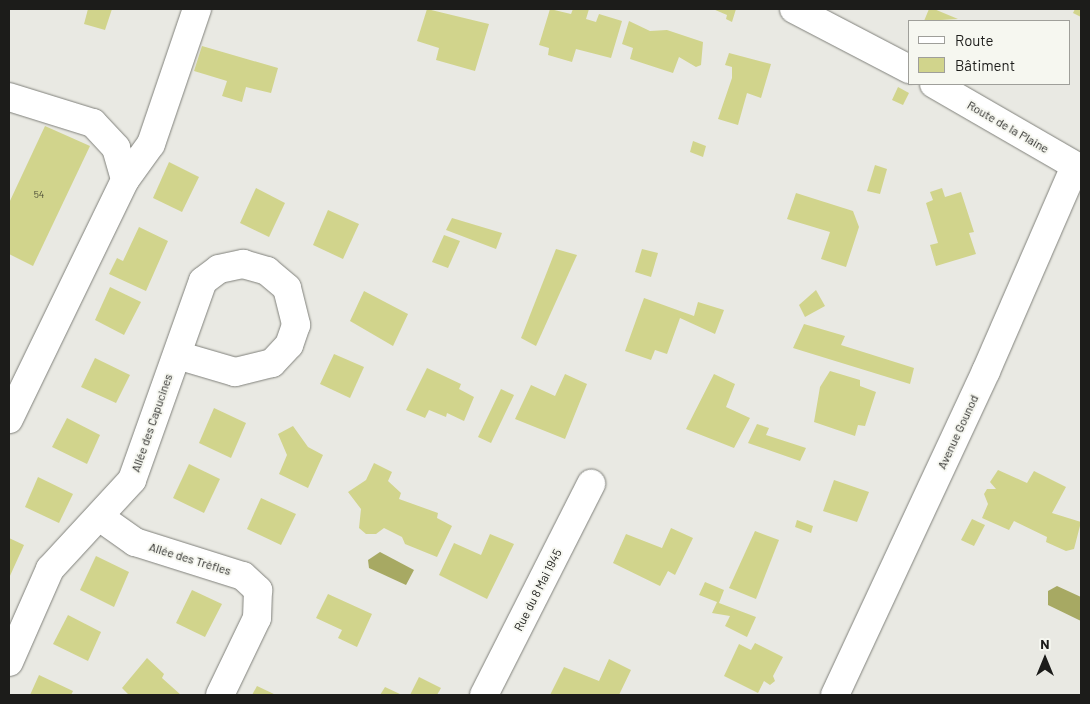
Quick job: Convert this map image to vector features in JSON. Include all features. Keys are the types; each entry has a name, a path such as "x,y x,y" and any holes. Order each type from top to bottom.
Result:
{"street":[{"path":"9,419 125,180 150,144 197,9"},
{"path":"794,9 908,69"},
{"name":"Route de la Plaine","path":"936,85 1078,167"},
{"path":"9,97 93,123 116,148 125,180"},
{"name":"Avenue Gounod","path":"835,695 986,371 1078,167"},
{"name":"Allée des Capucines","path":"9,662 50,569 101,518 132,480 177,355 196,294 210,274 229,266 252,265 273,274 287,288 296,325 289,345 272,363 254,371 235,372 177,355"},
{"name":"Rue du 8 Mai 1945","path":"484,695 591,484"},
{"name":"Allée des Trèfles","path":"101,518 134,542 243,576 258,590 257,618 220,695"}],"shaded area":[{"path":"380,552 414,570 406,585 369,568 368,560"},
{"path":"1057,586 1081,597 1081,621 1048,605 1048,591"}],"building":[{"path":"88,9 112,9 105,30 84,24"},
{"path":"427,9 489,24 475,71 436,60 439,48 417,41"},
{"path":"550,9 571,14 573,9 589,9 586,19 596,22 599,14 622,21 611,58 576,49 572,62 548,55 549,48 539,45"},
{"path":"713,9 736,9 732,22 726,19 727,15"},
{"path":"929,9 934,9 958,19 941,20 924,20"},
{"path":"1075,9 1081,9 1081,17 1073,13"},
{"path":"629,21 650,31 667,30 703,42 701,65 696,67 679,57 673,73 630,59 633,48 622,44"},
{"path":"202,46 278,68 271,93 246,87 242,102 222,96 227,81 194,71"},
{"path":"729,53 771,64 761,98 747,93 738,125 718,119 732,78 732,67 725,65"},
{"path":"898,87 909,93 903,105 892,100"},
{"path":"45,126 90,146 33,266 9,254 9,203"},
{"path":"693,141 706,146 703,157 690,152"},
{"path":"169,162 199,177 182,212 153,198"},
{"path":"875,165 887,169 880,194 867,191"},
{"path":"256,188 285,203 269,237 240,223"},
{"path":"942,188 945,197 961,192 974,232 969,233 976,254 936,266 930,245 938,243 926,203 933,200 930,192"},
{"path":"796,193 853,211 859,227 846,267 821,259 830,232 787,219"},
{"path":"328,210 359,224 343,259 313,245"},
{"path":"452,218 502,233 496,249 446,230"},
{"path":"139,227 168,241 146,291 109,274 117,258 123,261"},
{"path":"444,235 460,241 448,268 432,262"},
{"path":"556,249 577,255 536,346 521,338"},
{"path":"642,249 658,253 651,277 635,272"},
{"path":"110,287 141,302 124,335 95,320"},
{"path":"816,290 825,306 805,317 799,305"},
{"path":"364,291 408,314 393,346 350,321"},
{"path":"644,298 694,316 698,302 724,310 715,334 680,318 667,354 655,350 651,360 625,351"},
{"path":"804,324 845,336 841,345 914,368 910,384 793,348"},
{"path":"334,354 364,367 350,398 320,384"},
{"path":"95,358 130,375 116,403 81,387"},
{"path":"427,368 461,384 459,389 474,397 464,421 447,413 446,417 429,410 425,418 406,410"},
{"path":"830,371 860,380 860,386 876,392 865,426 858,425 855,436 814,422 820,387"},
{"path":"565,374 587,384 565,439 515,419 531,385 555,396"},
{"path":"714,374 735,384 726,407 750,418 734,448 686,429"},
{"path":"501,389 514,395 491,443 478,437"},
{"path":"214,408 246,423 231,458 199,443"},
{"path":"67,418 100,435 87,464 52,447"},
{"path":"757,424 769,428 766,435 806,448 800,461 748,443"},
{"path":"293,426 308,447 323,455 308,488 279,474 287,455 278,434"},
{"path":"374,463 392,472 388,481 401,493 399,499 438,513 437,518 452,526 437,557 405,544 402,537 384,528 376,534 366,534 359,528 361,509 348,492 366,480"},
{"path":"189,464 220,479 204,513 173,498"},
{"path":"998,470 1027,483 1034,471 1066,487 1052,513 1081,522 1074,549 1066,551 1046,542 1047,537 1014,521 1009,530 982,518 988,504 984,494 987,489 996,489 990,482"},
{"path":"38,477 73,494 59,523 25,507"},
{"path":"834,480 869,492 857,522 823,511"},
{"path":"261,498 296,514 281,545 247,529"},
{"path":"972,519 985,525 974,546 961,540"},
{"path":"797,520 813,526 811,533 795,527"},
{"path":"671,528 693,538 675,575 668,571 660,586 613,563 626,534 662,548"},
{"path":"755,531 779,540 756,599 729,588"},
{"path":"490,534 514,544 487,599 439,575 454,543 481,555"},
{"path":"9,538 24,545 9,578"},
{"path":"96,556 129,572 114,607 80,590"},
{"path":"705,582 724,590 719,603 756,617 747,637 725,626 730,616 712,613 717,602 699,595"},
{"path":"192,590 222,604 205,637 176,623"},
{"path":"328,594 372,614 357,647 338,638 342,630 316,618"},
{"path":"68,615 101,632 88,661 53,644"},
{"path":"755,643 783,657 773,676 775,681 770,685 764,681 758,693 724,676 739,644 751,650"},
{"path":"147,658 164,674 162,678 181,695 129,695 122,688"},
{"path":"609,659 631,670 619,695 550,695 564,667 599,681"},
{"path":"39,675 73,691 71,695 30,695"},
{"path":"419,677 441,688 437,695 410,695"},
{"path":"257,686 276,695 252,695"},
{"path":"385,687 402,695 380,695"}]}
